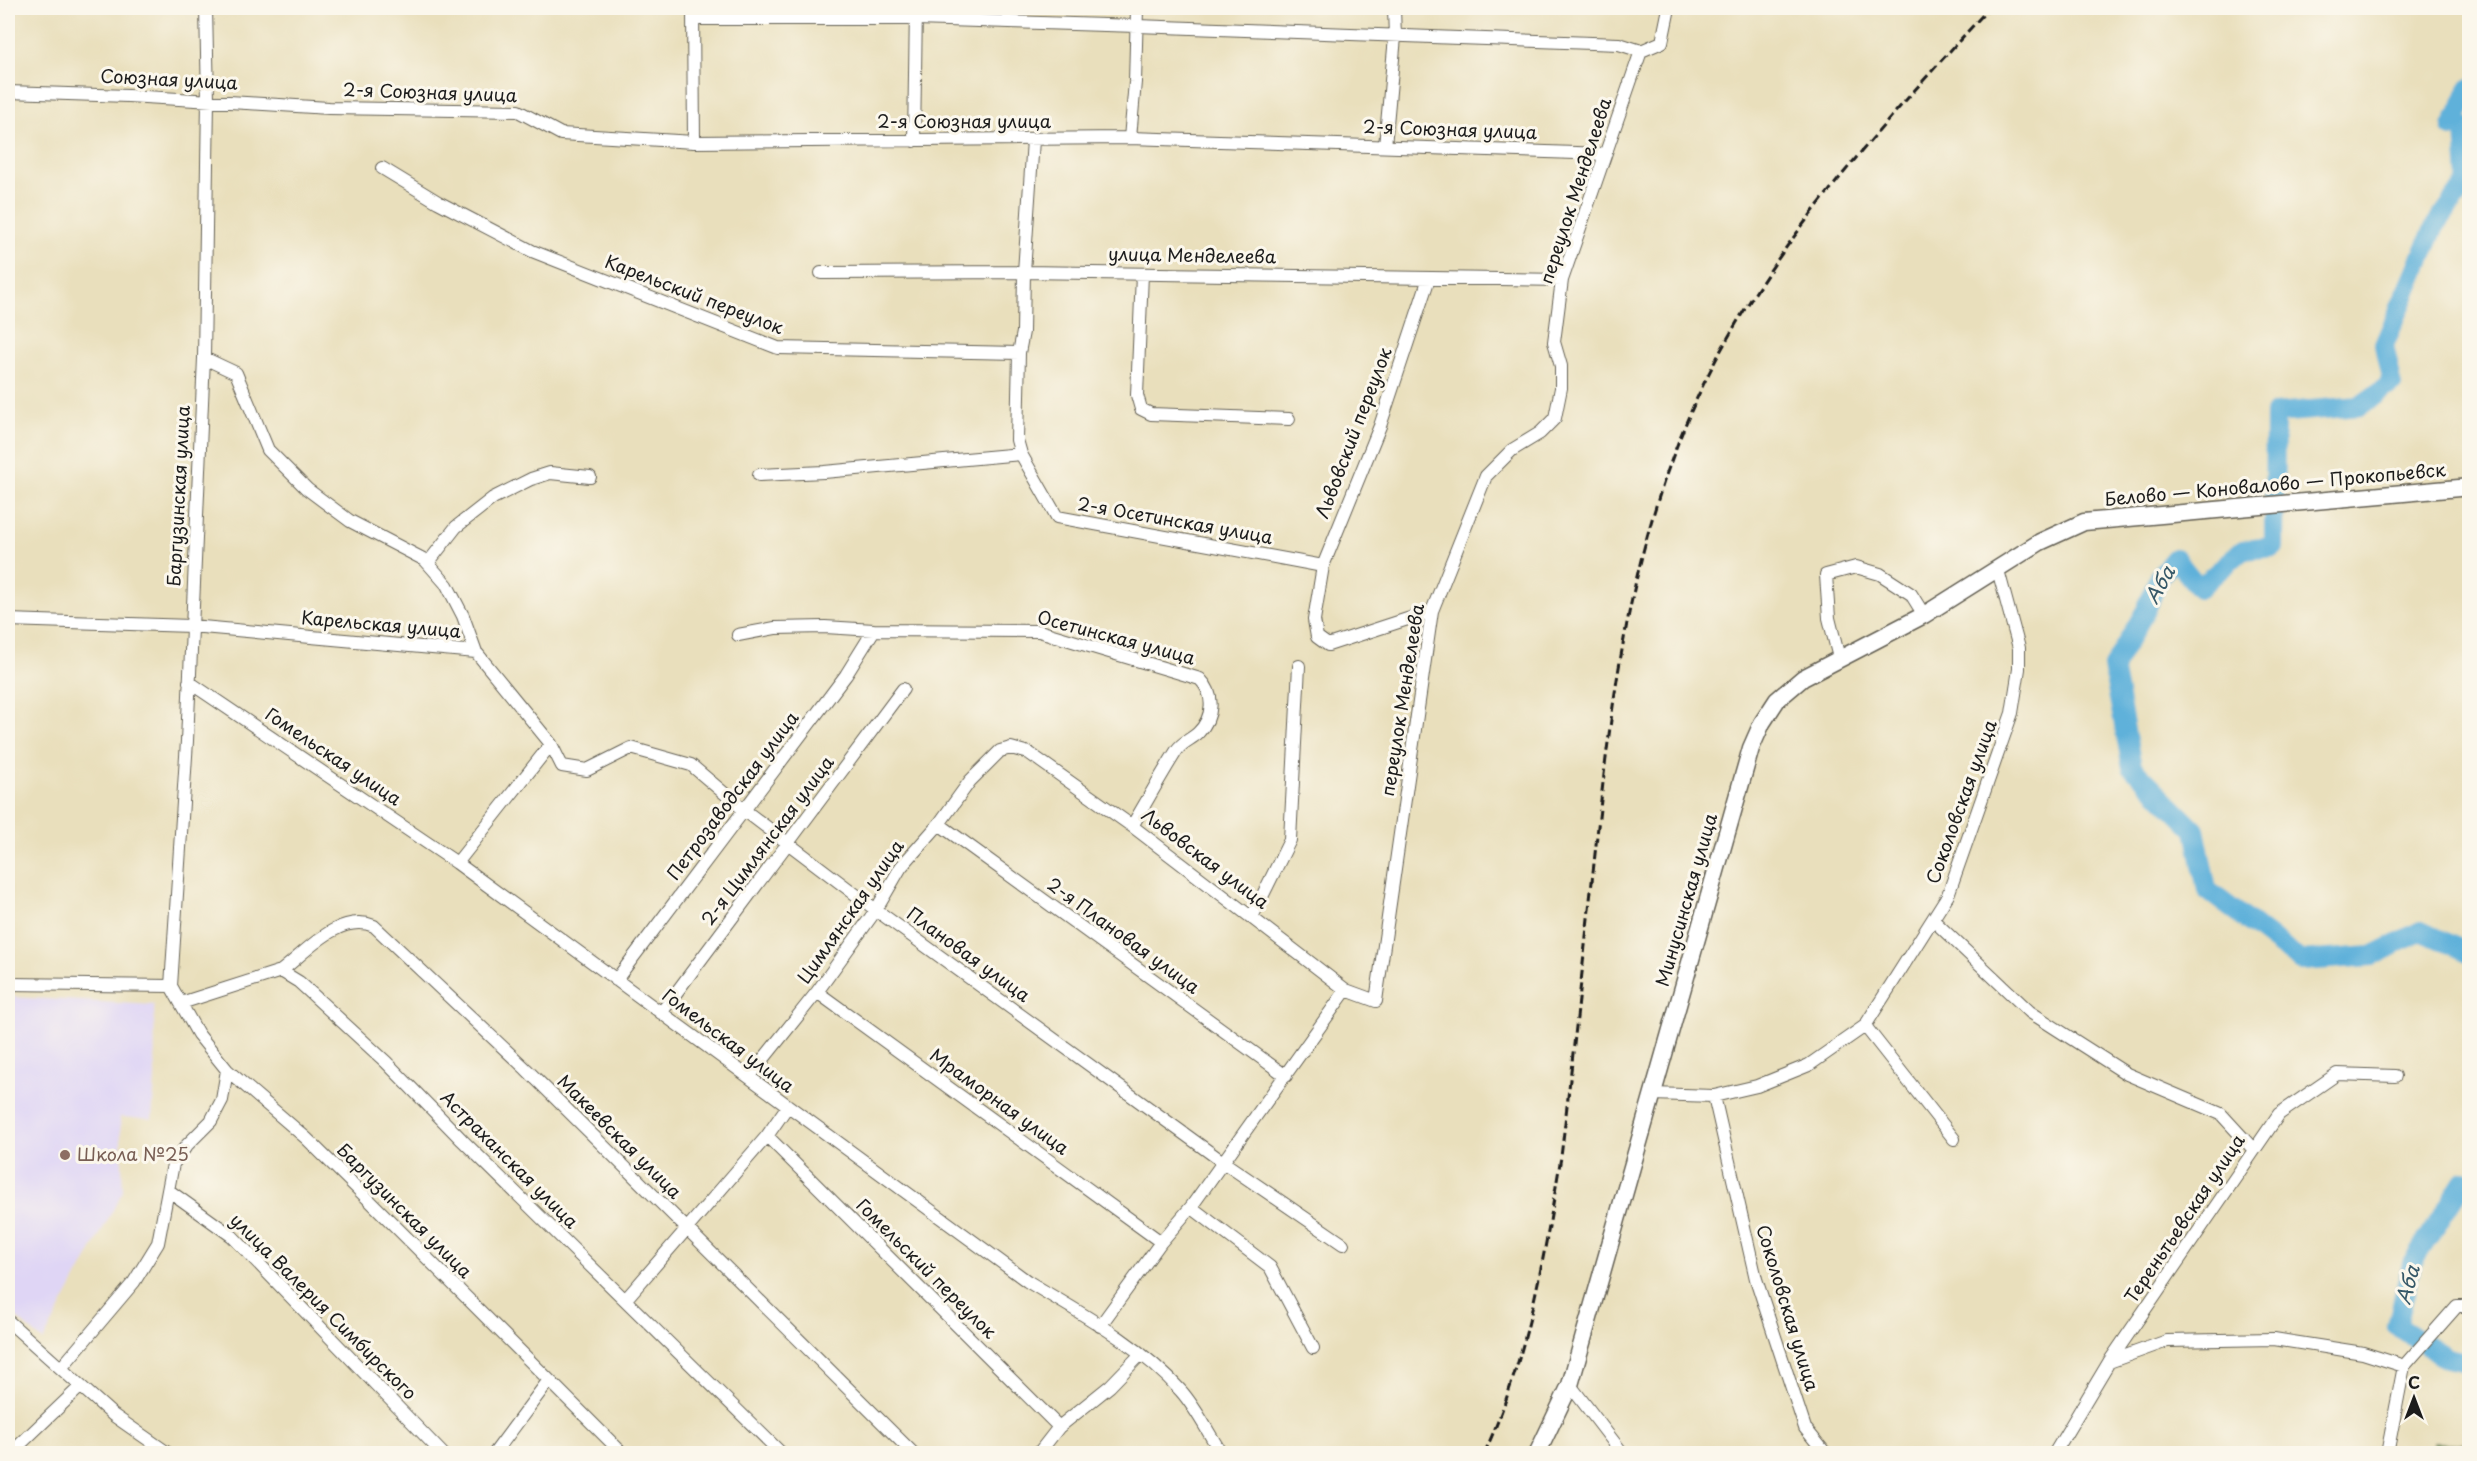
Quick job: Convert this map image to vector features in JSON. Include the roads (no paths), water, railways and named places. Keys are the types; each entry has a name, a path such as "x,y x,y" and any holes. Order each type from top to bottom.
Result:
{"main road":[{"name":"Белово — Коновалово — Прокопьевск","path":"2084,522 2469,487"},
{"name":"Минусинская улица","path":"1537,1454 1570,1385 1725,834 1758,731 1777,700 1803,678 1924,615 2040,542 2084,522"}],"street":[{"name":"Баргузинская улица","path":"206,8 208,100 204,358 189,682 171,986 198,1034 227,1070 306,1138 368,1198 623,1454"},
{"path":"1130,138 1135,82 1137,8"},
{"path":"1385,146 1395,37 1394,8"},
{"path":"694,142 693,13 916,13 1137,26 1619,44 1641,51 1662,42 1669,8"},
{"path":"914,141 916,13"},
{"name":"переулок Менделеева","path":"1376,1001 1432,611 1486,476 1512,450 1540,433 1555,418 1561,388 1561,366 1554,342 1562,280 1641,51"},
{"name":"Союзная улица","path":"8,92 208,100 329,108"},
{"name":"2-я Союзная улица","path":"329,108 518,111 561,134 694,142 1130,138 1605,154"},
{"path":"759,475 1021,454 1017,440 1019,353 1023,332 1024,272 1033,140"},
{"name":"Карельский переулок","path":"382,168 438,202 532,251 778,348 1019,353"},
{"name":"улица Менделеева","path":"821,273 1024,272 1562,280"},
{"path":"1142,274 1137,395 1141,409 1151,414 1289,419"},
{"name":"Львовский переулок","path":"1429,278 1380,426 1323,566 1314,620 1317,637 1328,645 1432,611"},
{"name":"Карельская улица","path":"8,620 190,626 476,652 463,616 447,585 428,563 350,521 307,489 268,450 236,373 204,358"},
{"name":"2-я Осетинская улица","path":"1021,454 1057,517 1323,566"},
{"path":"428,563 456,527 493,498 531,479 550,473 590,477"},
{"path":"1839,658 1829,618 1826,575 1856,567 1880,574 1911,594 1924,615"},
{"name":"Соколовская улица","path":"1652,1094 1714,1096 1732,1094 1757,1086 1825,1056 1864,1026 1933,920 1955,879 1990,773 2013,714 2019,669 2019,648 1998,570"},
{"name":"Осетинская улица","path":"738,635 775,628 825,627 874,630 1038,631 1200,679 1208,687 1212,702 1208,718 1199,732 1178,747 1132,826"},
{"name":"Петрозаводская улица","path":"616,980 846,675 874,630"},
{"path":"458,863 551,744 476,652"},
{"path":"1252,917 1290,840 1299,666"},
{"name":"Гомельская улица","path":"189,682 458,863 787,1107 1027,1281 1141,1354 1182,1392 1221,1454"},
{"name":"2-я Цимлянская улица","path":"661,1013 903,689"},
{"name":"Плановая улица","path":"551,744 562,765 587,770 631,748 691,765 744,810 876,910 1223,1162 1343,1244"},
{"name":"Львовская улица","path":"1011,748 1029,753 1132,826 1346,990 1376,1001"},
{"name":"Цимлянская улица","path":"749,1077 817,992 876,910 901,867 939,824 970,781 1000,751 1011,748"},
{"name":"2-я Плановая улица","path":"939,824 1286,1076"},
{"path":"1933,920 2030,1012 2127,1074 2220,1114 2254,1150"},
{"name":"Макеевская улица","path":"281,971 339,926 363,922 374,926 526,1069 914,1454"},
{"path":"181,1003 281,971"},
{"name":"Астраханская улица","path":"281,971 299,982 386,1062 462,1140 782,1454"},
{"path":"8,984 171,986"},
{"path":"1100,1326 1161,1242 1191,1207 1346,990"},
{"name":"Мраморная улица","path":"817,992 1161,1242"},
{"path":"1864,1026 1954,1139"},
{"path":"62,1367 134,1282 158,1243 174,1164 187,1145 212,1121 222,1100 227,1070"},
{"name":"Тереньтьевская улица","path":"2054,1454 2109,1362 2278,1114 2337,1074 2395,1076"},
{"name":"Соколовская улица","path":"1714,1096 1756,1279 1805,1428 1826,1454"},
{"path":"626,1299 767,1136 787,1107"},
{"name":"Гомельский переулок","path":"767,1136 1059,1427"},
{"name":"улица Валерия Симбирского","path":"168,1190 232,1236 443,1454"},
{"path":"1191,1207 1269,1267 1313,1348"},
{"path":"2386,1454 2404,1366 2457,1306 2469,1306"},
{"path":"8,1321 113,1415 169,1454"},
{"path":"2109,1362 2167,1341 2274,1339 2363,1353 2404,1366"},
{"path":"1038,1454 1059,1427 1110,1386 1141,1354"},
{"path":"494,1454 549,1380"},
{"path":"1570,1385 1623,1454"},
{"path":"10,1454 80,1387"}],"waterway":[{"name":"Аба","path":"2470,88 2452,127 2465,128 2468,181 2435,226 2384,345 2392,383 2360,406 2275,413 2274,547 2243,550 2199,588 2175,558 2159,577 2146,610 2113,667 2132,767 2195,830 2207,890 2301,961 2372,956 2421,931 2470,953"},
{"name":"Аба","path":"2470,1182 2464,1181 2412,1263 2397,1326 2447,1358 2470,1363"}],"railway":[{"path":"1484,1454 1512,1382 1541,1271 1561,1157 1602,789 1620,660 1632,597 1667,473 1691,412 1720,352 1747,305 1778,260 1844,172 1879,130 1989,8"}],"place":[{"name":"Школа №25","path":"65,1155"}]}
